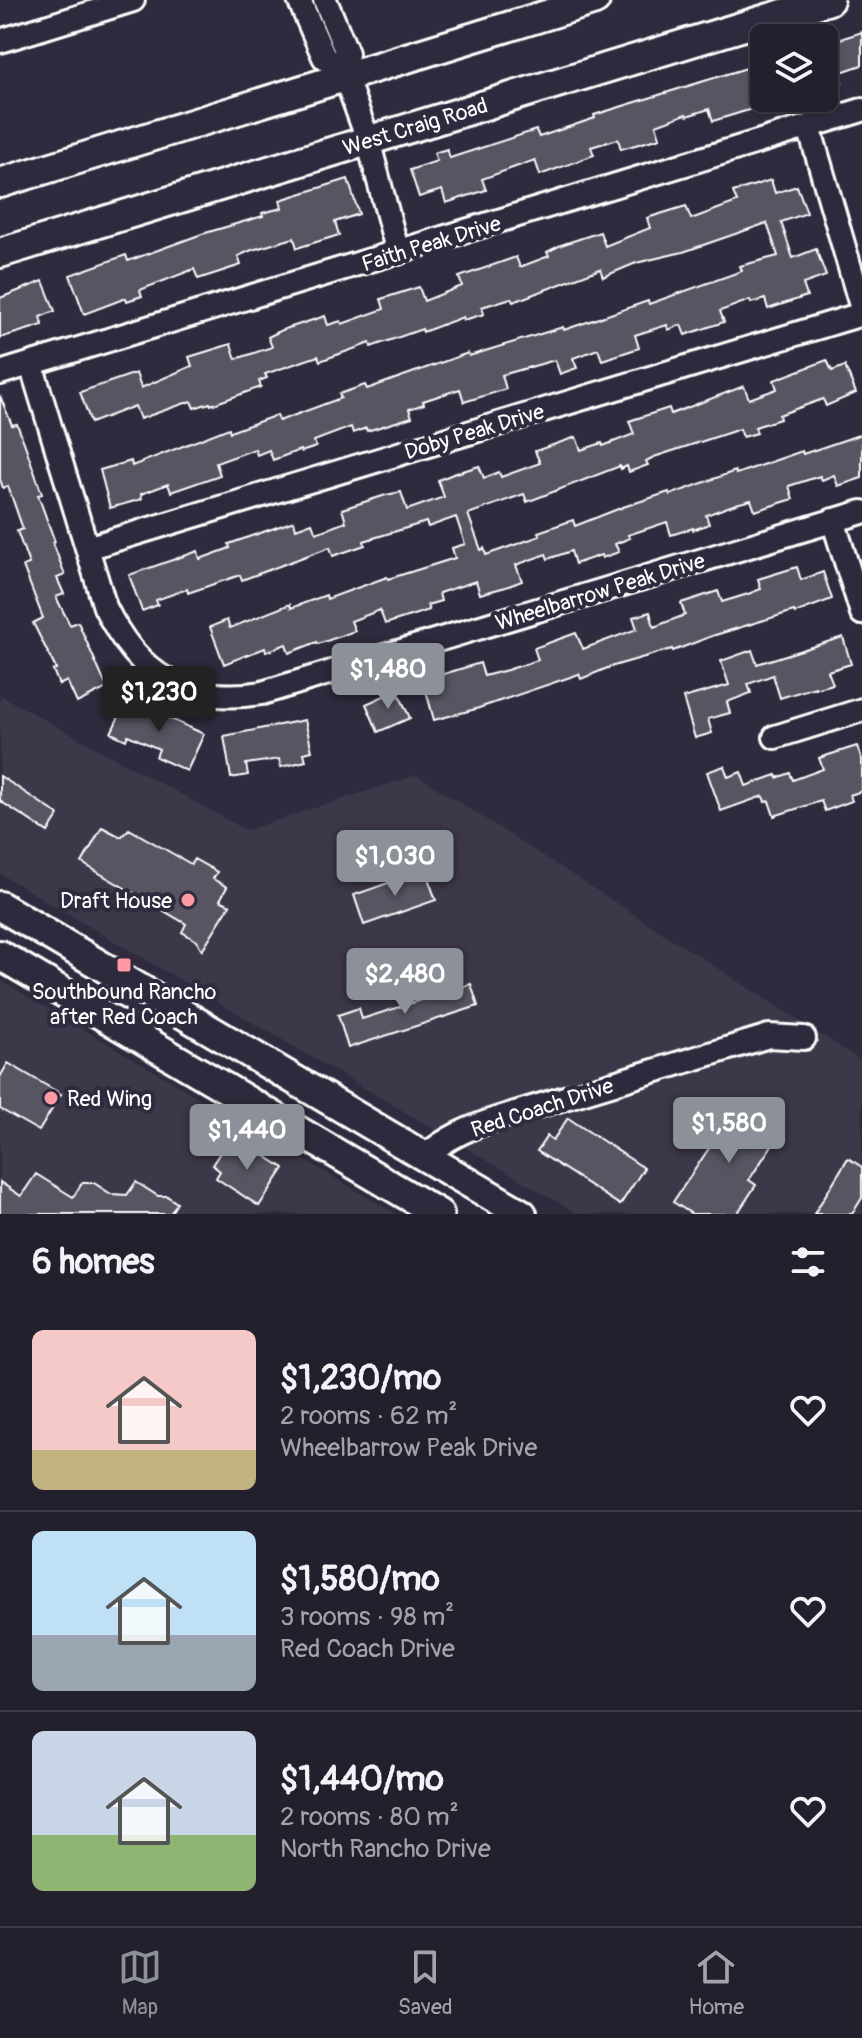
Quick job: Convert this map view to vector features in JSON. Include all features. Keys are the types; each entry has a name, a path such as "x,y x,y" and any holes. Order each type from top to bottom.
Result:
{"main road":[{"path":"0,183 595,0"},
{"name":"West Craig Road","path":"0,253 829,0"},
{"path":"0,906 522,1214"},
{"path":"0,955 439,1214"}],"street":[{"path":"0,41 133,0"},
{"path":"299,0 324,57 345,76"},
{"path":"325,0 347,53 345,76 368,140 398,253"},
{"name":"Faith Peak Drive","path":"0,373 862,110"},
{"path":"809,127 862,311"},
{"name":"Doby Peak Drive","path":"87,548 862,311"},
{"path":"31,364 87,548"},
{"name":"Wheelbarrow Peak Drive","path":"87,548 105,607 134,656 155,673 180,686 208,694 237,697 262,693 862,512"},
{"path":"833,520 862,613"},
{"path":"775,737 862,710"},
{"name":"Red Coach Drive","path":"424,1157 447,1140 502,1117 769,1036 804,1038"}],"shaded area":[{"path":"0,695 246,830 417,775 862,1061 862,1214 578,1214 0,874"},
{"path":"0,980 396,1214 0,1214"}],"building":[{"path":"862,32 862,65 838,73 838,40"},
{"path":"750,67 750,110 713,121 709,109 686,114 656,125 660,138 621,149 618,139 591,147 594,155 540,175 535,160 482,179 486,190 446,203 442,190 419,197 410,170 437,161 434,153 447,149 450,158 536,130 539,137 595,118 594,115"},
{"path":"348,179 359,214 335,222 339,235 297,248 294,238 252,250 238,256 241,265 198,279 194,269 140,290 142,296 127,301 126,298 84,314 70,275 126,255 128,261 263,216 262,213 282,208 280,200"},
{"path":"771,180 775,193 797,186 807,213 781,222 793,258 816,249 826,276 803,284 807,296 768,309 765,299 751,303 750,300 720,311 724,322 685,335 681,325 668,330 667,325 635,335 639,348 602,360 598,349 573,358 577,368 560,374 555,360 502,375 506,389 464,402 460,389 409,409 412,417 367,431 366,428 353,433 351,427 314,441 316,447 273,460 269,450 257,455 255,449 216,463 220,475 171,492 168,484 141,494 142,499 110,508 100,470 131,461 132,466 229,428 230,432 277,415 279,421 341,398 339,394 365,385 367,389 468,353 469,356 563,327 564,330 648,301 649,304 742,271 740,266 778,256 767,223 683,252 636,263 603,277 600,269 513,302 511,298 482,307 484,314 464,320 463,317 371,347 370,343 320,361 318,356 265,374 267,378 259,381 261,387 211,405 194,408 191,401 140,419 135,406 91,423 80,392 136,373 141,388 192,366 189,357 231,344 236,359 272,347 268,337 282,330 325,316 328,325 341,321 342,324 384,309 381,299 419,287 424,301 462,286 459,277 516,257 520,267 549,256 547,252 561,245 600,232 605,246 650,228 647,218 686,206 691,219 737,202 733,192"},
{"path":"43,281 55,311 40,317 43,325 0,338 0,298"},
{"path":"827,360 832,371 845,366 856,393 826,406 823,399 779,415 780,419 755,427 757,433 743,437 740,429 654,457 646,461 648,465 629,472 627,466 621,469 620,466 527,502 524,494 468,514 481,550 484,548 486,555 540,536 538,532 573,520 575,526 669,492 670,495 735,471 736,474 862,434 862,478 838,486 834,475 822,480 820,476 789,486 793,499 755,511 751,500 736,504 706,515 709,524 671,535 667,522 628,535 630,538 615,544 619,552 602,558 601,555 575,564 571,551 548,559 546,554 516,565 522,581 506,587 480,594 476,581 439,593 441,601 427,605 429,610 385,624 380,610 351,621 355,631 318,644 289,653 286,644 266,652 265,648 224,664 210,627 227,620 230,628 290,604 291,608 326,595 327,599 387,577 455,558 452,548 465,544 456,517 428,527 426,522 364,541 365,545 333,556 330,547 242,580 240,575 188,593 187,589 156,600 158,605 142,611 129,575 198,551 200,559 230,548 229,544 294,521 296,529 312,523 316,533 346,522 342,509 386,495 401,492 407,510 444,497 438,480 453,474 479,466 484,478 499,472 501,477 540,463 535,451 576,437 581,450 602,443 603,446 634,434 629,421 669,408 671,414 744,386 749,399 777,389 774,380"},
{"path":"0,396 12,425 17,424 25,445 65,575 57,578 64,594 56,597 70,625 78,622 107,688 77,703 67,681 59,685 53,670 56,669 33,623 43,618 23,566 29,564 17,531 23,529 8,486 3,488 0,479"},
{"path":"797,567 801,580 823,572 832,599 673,651 610,667 581,679 579,674 434,720 425,687 439,684 437,676 480,663 484,676 507,670 538,660 534,648 576,633 583,649 637,629 633,617 650,612 654,627 685,615 681,603 718,591 722,602 748,594 761,589 758,579"},
{"path":"843,637 851,664 828,671 833,684 780,698 773,675 748,684 751,693 727,702 730,713 708,719 712,733 695,738 683,698 729,685 721,661 752,650 757,664"},
{"path":"397,690 410,718 378,732 366,704"},
{"path":"127,699 204,734 187,771 156,757 159,749 128,735 126,740 111,733"},
{"path":"305,720 312,751 304,753 306,761 281,767 279,759 246,764 248,775 231,778 224,736"},
{"path":"857,746 862,759 862,791 850,795 852,801 825,811 821,801 774,816 769,801 765,802 763,796 721,811 707,772 724,766 728,777 741,772 746,786 790,773 793,780 823,769 819,758"},
{"path":"0,776 59,815 48,832 0,801"},
{"path":"102,827 121,837 129,829 191,864 194,859 217,872 213,879 227,887 220,900 230,905 202,950 197,941 182,932 186,924 82,863"},
{"path":"425,870 436,900 364,925 354,895"},
{"path":"471,984 478,1006 348,1048 338,1015 359,1008 362,1019"},
{"path":"8,1063 61,1094 39,1131 0,1109 0,1077"},
{"path":"740,1102 782,1130 749,1180 756,1185 737,1214 692,1214 673,1202"},
{"path":"568,1118 644,1168 620,1205 537,1151 547,1136 553,1140"},
{"path":"242,1141 284,1168 259,1206 216,1178 220,1171 212,1165 225,1145 235,1152"},
{"path":"848,1158 862,1167 862,1198 852,1214 814,1214"},
{"path":"36,1174 73,1197 82,1183 94,1183 111,1194 127,1195 136,1182 158,1196 167,1196 177,1203 170,1214 0,1214 0,1182 21,1196"}],"place":[{"name":"Draft House","path":"188,900"},
{"name":"Southbound Rancho after Red Coach","path":"124,965"},
{"name":"Red Wing","path":"51,1098"}]}
